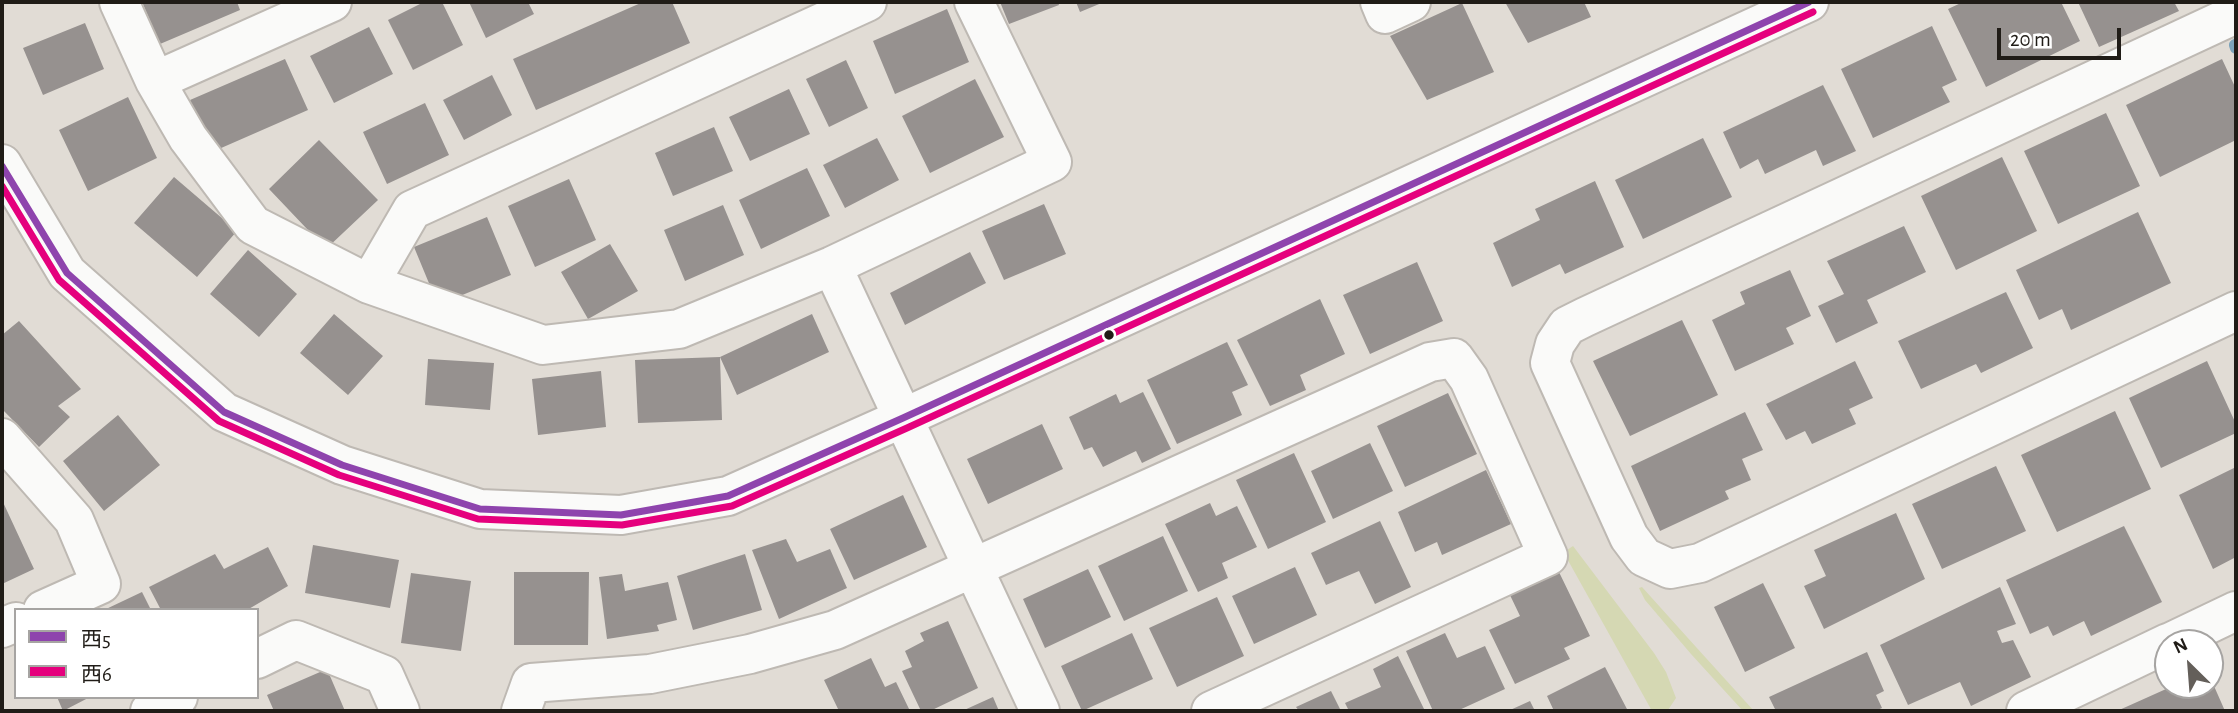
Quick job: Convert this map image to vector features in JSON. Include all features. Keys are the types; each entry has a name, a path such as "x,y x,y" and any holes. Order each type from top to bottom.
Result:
{"street":[{"path":"119,2 155,81 188,138 253,225 369,285 543,345 679,329 832,266 1052,162 974,2"},
{"path":"155,81 332,2"},
{"path":"369,285 412,210 867,2"},
{"path":"1380,2 1385,14 1411,2"},
{"path":"2,166 67,273 224,412 342,465 480,509 621,515 728,496 1810,2"},
{"path":"2236,14 1567,326 1555,344 1550,363 1629,537 1644,557 1671,569 1700,563 2236,311"},
{"path":"832,266 1040,711"},
{"path":"521,711 531,683 650,674 793,643 835,630 1430,362 1454,358 1469,380 1548,556 1211,711"},
{"path":"2,438 74,520 101,584 47,608"},
{"path":"2198,629 2236,611"},
{"path":"259,658 296,640 384,675 400,711"},
{"path":"2026,711 2154,650"},
{"path":"150,711 174,699"}],"green space":[{"path":"1573,546 1666,672 1676,698 1668,710 1652,711 1565,555"},
{"path":"1642,587 1754,711 1743,711 1691,654 1645,600 1639,588"}],"building":[{"path":"142,2 237,2 240,10 160,44"},
{"path":"424,2 442,2 463,45 413,70 388,20"},
{"path":"469,2 528,2 534,14 486,38"},
{"path":"643,2 672,2 690,43 536,110 513,59"},
{"path":"1000,2 1058,2 1059,5 1009,24"},
{"path":"1076,2 1104,2 1080,12"},
{"path":"1505,2 1584,2 1591,17 1528,43"},
{"path":"1963,2 2061,2 2080,41 1986,87 1948,9"},
{"path":"2078,2 2174,2 2179,11 2099,47"},
{"path":"1462,3 1494,72 1427,100 1390,36"},
{"path":"947,9 969,62 895,94 873,41"},
{"path":"85,23 104,69 43,95 23,48"},
{"path":"1932,26 1957,80 1942,87 1950,102 1873,138 1841,69"},
{"path":"369,27 393,74 334,103 310,56"},
{"path":"285,59 308,110 212,152 190,100"},
{"path":"2222,59 2236,89 2236,140 2160,177 2126,105"},
{"path":"846,60 868,108 829,127 806,79"},
{"path":"492,75 512,115 464,140 443,100"},
{"path":"975,79 1004,137 930,173 902,116"},
{"path":"1823,85 1856,151 1823,166 1816,150 1765,174 1758,159 1740,169 1723,132"},
{"path":"789,89 810,134 750,161 729,117"},
{"path":"128,97 157,158 88,191 59,130"},
{"path":"425,103 449,155 387,184 363,132"},
{"path":"2106,113 2140,186 2058,224 2024,151"},
{"path":"714,127 733,171 673,196 655,153"},
{"path":"877,138 899,180 845,208 823,165"},
{"path":"1703,138 1732,197 1643,239 1615,180"},
{"path":"319,140 378,200 326,249 269,189"},
{"path":"2002,157 2037,231 1956,270 1921,196"},
{"path":"807,168 830,216 761,249 739,200"},
{"path":"174,177 237,231 197,277 134,223"},
{"path":"569,179 596,240 535,267 508,206"},
{"path":"1595,181 1624,247 1565,274 1560,264 1512,287 1493,243 1540,220 1535,209"},
{"path":"1044,204 1066,254 1004,280 982,231"},
{"path":"723,205 744,255 685,281 664,230"},
{"path":"2138,212 2171,283 2071,330 2062,309 2039,320 2016,270"},
{"path":"487,217 511,275 438,305 414,247"},
{"path":"1904,226 1926,272 1867,300 1878,323 1836,343 1818,306 1844,294 1827,261"},
{"path":"610,244 638,291 588,319 561,272"},
{"path":"248,250 297,294 259,337 210,294"},
{"path":"970,252 986,283 905,325 890,293"},
{"path":"1417,262 1443,321 1370,354 1343,295"},
{"path":"1790,270 1811,316 1786,328 1794,344 1735,371 1712,320 1745,304 1740,292"},
{"path":"2006,292 2033,348 1981,373 1976,364 1921,389 1898,341"},
{"path":"1320,299 1345,354 1300,375 1306,390 1270,406 1237,340"},
{"path":"334,314 383,356 348,395 300,353"},
{"path":"812,314 829,352 737,395 720,357"},
{"path":"1682,320 1718,395 1630,436 1593,361"},
{"path":"19,321 81,389 58,406 70,417 39,447 2,409 2,335"},
{"path":"1227,342 1248,385 1232,392 1242,415 1177,444 1147,380"},
{"path":"720,357 722,420 638,423 635,360"},
{"path":"428,359 494,363 490,410 425,405"},
{"path":"1855,361 1873,398 1849,409 1856,424 1812,444 1805,431 1786,440 1766,404"},
{"path":"2207,361 2236,424 2236,433 2161,468 2129,398"},
{"path":"601,371 606,427 538,435 532,379"},
{"path":"1143,392 1171,449 1142,463 1136,451 1103,467 1092,447 1084,450 1069,417 1116,394 1120,403"},
{"path":"1448,393 1477,454 1405,487 1377,426"},
{"path":"2115,411 2151,489 2057,532 2021,455"},
{"path":"1745,412 1763,450 1742,459 1751,480 1725,491 1729,499 1660,531 1631,466"},
{"path":"118,415 160,465 104,511 63,461"},
{"path":"1042,424 1063,469 988,504 967,459"},
{"path":"1370,443 1393,491 1333,519 1311,471"},
{"path":"1294,453 1326,522 1268,549 1236,480"},
{"path":"1996,466 2026,531 1942,569 1912,504"},
{"path":"2236,467 2236,557 2213,569 2179,495"},
{"path":"1486,470 1511,524 1442,555 1437,542 1415,552 1398,512"},
{"path":"903,495 927,547 854,580 830,529"},
{"path":"2,500 34,569 2,584"},
{"path":"1210,503 1216,516 1237,506 1257,547 1222,563 1228,578 1198,592 1165,524"},
{"path":"1896,513 1925,579 1824,629 1804,586 1826,576 1814,550"},
{"path":"1380,521 1411,587 1375,604 1359,571 1326,585 1311,553"},
{"path":"2124,526 2162,602 2091,636 2084,621 2053,636 2048,626 2030,634 2006,580"},
{"path":"1163,536 1188,591 1124,621 1098,566"},
{"path":"786,539 797,562 830,549 847,588 779,619 752,550"},
{"path":"313,545 399,560 390,608 305,593"},
{"path":"268,547 288,586 250,608 160,608 149,587 215,554 224,569"},
{"path":"745,554 762,610 693,630 677,576"},
{"path":"1295,567 1317,615 1254,644 1232,596"},
{"path":"1088,569 1111,617 1045,648 1023,599"},
{"path":"1558,570 1590,636 1564,648 1570,659 1515,684 1489,630 1520,616 1509,593"},
{"path":"514,572 589,572 588,645 514,645"},
{"path":"411,573 471,581 461,651 401,643"},
{"path":"622,574 625,591 668,582 677,620 657,625 659,631 607,639 599,577"},
{"path":"1763,583 1795,648 1745,672 1714,607"},
{"path":"2000,587 2016,624 1997,631 2002,643 2013,640 2031,677 1971,706 1960,682 1908,705 1880,645"},
{"path":"142,592 150,608 108,608"},
{"path":"1217,597 1244,656 1177,687 1149,628"},
{"path":"948,621 978,688 930,711 921,711 902,671 912,667 905,651 924,641 920,633"},
{"path":"1132,633 1153,679 1082,711 1061,666"},
{"path":"1445,633 1457,658 1485,646 1505,689 1457,711 1433,711 1406,651"},
{"path":"1867,652 1884,691 1876,695 1882,708 1875,711 1776,711 1769,697"},
{"path":"1398,656 1425,711 1349,711 1345,703 1381,687 1373,669"},
{"path":"871,658 885,687 896,682 910,711 839,711 824,680"},
{"path":"1605,667 1628,711 1554,711 1547,696"},
{"path":"327,669 345,711 274,711 267,695"},
{"path":"1331,691 1341,711 1299,711 1296,707"},
{"path":"2154,694 2154,699 2220,699 2225,711 2117,711"},
{"path":"993,697 999,711 962,711"},
{"path":"58,699 86,699 63,711"},
{"path":"1530,701 1535,711 1508,711"}],"transit line":[{"name":"西5","path":"2,166 67,273 224,412 342,465 480,509 621,515 728,496 1809,2"},
{"name":"西6","path":"2,186 59,280 219,421 339,475 478,519 622,525 732,506 1813,12"}]}
